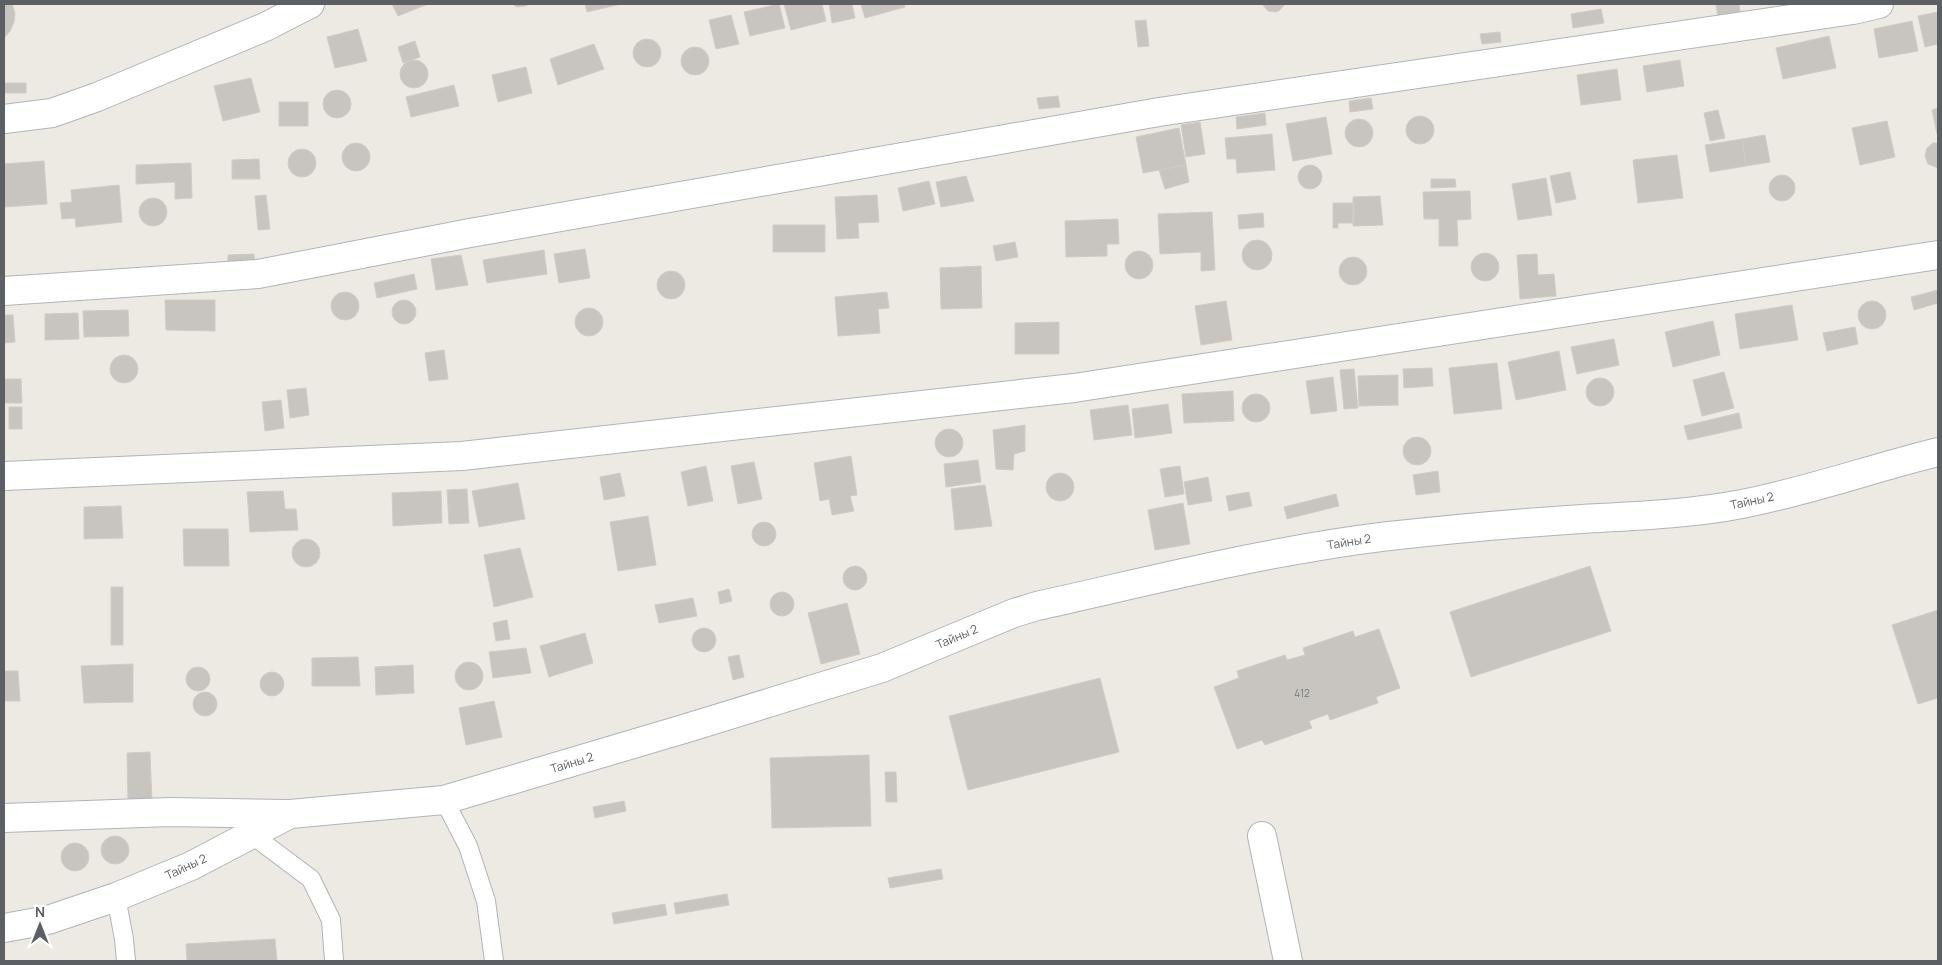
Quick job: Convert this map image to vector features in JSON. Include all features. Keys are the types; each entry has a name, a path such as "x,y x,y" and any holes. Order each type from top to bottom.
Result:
{"street":[{"path":"4,119 52,113 265,27 310,4"},
{"path":"4,291 258,274 470,233 1159,112 1853,10 1879,4"},
{"path":"4,476 462,456 1074,388 1938,255"},
{"name":"Тайны 2","path":"4,928 48,920 116,897 190,866 290,814 444,800 882,668 1014,613 1037,606 1288,551 1389,536 1548,521 1684,513 1742,504 1820,486 1883,466 1938,452"},
{"path":"4,818 170,812 290,814"},
{"path":"1262,836 1288,961"}],"lane":[{"path":"444,800 468,846 486,901 494,961"},
{"path":"251,834 311,879 331,920 334,961"},
{"path":"116,897 126,961"}],"building":[{"path":"4,4 12,4 15,13 14,22 4,38"},
{"path":"392,4 428,4 398,16"},
{"path":"512,4 529,4 517,7"},
{"path":"585,4 621,4 587,12"},
{"path":"779,4 785,28 750,36 744,12"},
{"path":"784,4 822,4 826,21 791,30"},
{"path":"829,4 852,4 855,18 832,23"},
{"path":"861,4 904,4 905,7 865,18"},
{"path":"1262,4 1285,4 1276,12 1268,11"},
{"path":"1739,4 1741,20 1719,23 1716,5"},
{"path":"1601,9 1604,23 1573,28 1571,14"},
{"path":"1938,12 1938,44 1925,47 1918,16"},
{"path":"731,15 739,44 716,49 709,20"},
{"path":"1146,20 1149,46 1138,47 1135,21"},
{"path":"1912,21 1918,51 1879,58 1874,29"},
{"path":"358,29 367,61 335,68 327,37"},
{"path":"1500,32 1501,42 1482,44 1480,34"},
{"path":"1829,36 1836,68 1783,79 1776,48"},
{"path":"647,39 657,43 661,53 657,63 647,67 637,63 633,53 637,43"},
{"path":"415,41 420,57 403,63 398,47"},
{"path":"594,44 604,69 558,85 550,59"},
{"path":"695,47 705,51 709,61 705,71 695,75 685,71 681,61 685,51"},
{"path":"414,60 424,64 428,74 424,84 414,88 404,84 400,74 404,64"},
{"path":"1680,60 1684,86 1647,92 1643,66"},
{"path":"526,67 532,93 498,102 492,75"},
{"path":"1617,69 1621,100 1581,105 1577,75"},
{"path":"251,78 260,112 223,121 214,86"},
{"path":"4,83 26,83 26,93 4,93"},
{"path":"454,85 459,106 411,117 406,97"},
{"path":"337,90 347,94 351,104 347,114 337,118 327,114 323,104 327,94"},
{"path":"1058,96 1060,107 1039,109 1037,98"},
{"path":"1371,98 1373,109 1350,112 1349,101"},
{"path":"279,102 308,102 308,126 279,126"},
{"path":"1938,108 1938,134 1937,134 1932,110"},
{"path":"1718,110 1725,138 1710,141 1704,113"},
{"path":"1265,113 1266,125 1237,129 1236,117"},
{"path":"1420,116 1430,120 1434,130 1430,140 1420,144 1410,140 1406,130 1410,120"},
{"path":"1326,117 1332,154 1293,161 1286,124"},
{"path":"1359,119 1369,123 1373,133 1369,143 1359,147 1349,143 1345,133 1349,123"},
{"path":"1887,121 1895,157 1860,165 1852,128"},
{"path":"1200,122 1205,154 1186,157 1181,125"},
{"path":"1179,128 1186,165 1143,173 1136,137"},
{"path":"1272,134 1275,170 1237,173 1236,159 1227,159 1225,138"},
{"path":"1765,135 1770,162 1746,166 1742,139"},
{"path":"1742,139 1746,166 1710,172 1705,145"},
{"path":"356,143 366,147 370,157 366,167 356,171 346,167 342,157 346,147"},
{"path":"1933,143 1938,143 1938,168 1928,164 1925,156 1927,148"},
{"path":"302,149 312,153 316,163 312,173 302,177 292,173 288,163 292,153"},
{"path":"1677,155 1683,198 1638,203 1633,160"},
{"path":"259,159 260,179 232,179 232,160"},
{"path":"44,161 47,204 4,207 4,164"},
{"path":"191,163 192,198 175,199 175,182 136,184 136,165"},
{"path":"1186,165 1189,182 1165,189 1159,170"},
{"path":"1310,165 1319,168 1322,177 1319,186 1310,189 1301,186 1298,177 1301,168"},
{"path":"1570,172 1576,199 1556,203 1550,176"},
{"path":"1782,175 1791,179 1795,188 1791,197 1782,201 1773,197 1769,188 1773,179"},
{"path":"966,176 974,201 941,207 936,182"},
{"path":"1546,178 1552,215 1518,220 1512,184"},
{"path":"1431,179 1455,179 1456,187 1431,188"},
{"path":"929,181 935,204 903,211 898,188"},
{"path":"119,185 122,222 76,227 75,218 62,219 60,203 72,202 71,190"},
{"path":"1470,191 1471,219 1457,220 1458,246 1439,246 1439,219 1424,219 1423,192"},
{"path":"266,195 270,229 258,230 255,196"},
{"path":"877,195 879,222 858,223 859,238 837,239 835,197"},
{"path":"1380,196 1383,225 1353,226 1353,197"},
{"path":"153,198 163,202 167,212 163,222 153,226 143,222 139,212 143,202"},
{"path":"1333,203 1354,203 1354,223 1338,223 1338,228 1333,228"},
{"path":"1212,212 1215,270 1201,271 1201,252 1160,254 1158,214"},
{"path":"1263,213 1264,227 1239,229 1238,215"},
{"path":"1118,219 1119,244 1107,244 1107,256 1066,257 1065,221"},
{"path":"773,225 825,225 825,252 773,252"},
{"path":"1257,240 1268,244 1272,255 1268,266 1257,270 1246,266 1242,255 1246,244"},
{"path":"1015,242 1018,257 996,261 993,246"},
{"path":"585,249 590,278 559,283 554,254"},
{"path":"544,250 547,274 487,283 483,260"},
{"path":"1139,251 1149,255 1153,265 1149,275 1139,279 1129,275 1125,265 1129,255"},
{"path":"1485,253 1495,257 1499,267 1495,277 1485,281 1475,277 1471,267 1475,257"},
{"path":"254,254 255,264 228,266 228,255"},
{"path":"1537,254 1538,275 1554,274 1556,296 1520,299 1517,255"},
{"path":"461,255 468,285 436,290 431,259"},
{"path":"1353,257 1363,261 1367,271 1363,281 1353,285 1343,281 1339,271 1343,261"},
{"path":"981,266 982,308 941,309 940,268"},
{"path":"671,271 681,275 685,285 681,295 671,299 661,295 657,285 661,275"},
{"path":"414,274 417,289 377,298 374,283"},
{"path":"1938,290 1938,303 1914,310 1911,297"},
{"path":"345,292 355,296 359,306 355,316 345,320 335,316 331,306 335,296"},
{"path":"887,292 889,308 878,309 880,333 838,336 835,297"},
{"path":"165,300 215,300 215,331 166,330"},
{"path":"404,300 413,303 416,312 413,321 404,324 395,321 392,312 395,303"},
{"path":"1226,301 1232,340 1201,345 1195,306"},
{"path":"1872,301 1882,305 1886,315 1882,325 1872,329 1862,325 1858,315 1862,305"},
{"path":"1792,305 1798,340 1740,349 1735,314"},
{"path":"589,308 599,312 603,322 599,332 589,336 579,332 575,322 579,312"},
{"path":"128,310 129,336 84,337 83,311"},
{"path":"78,313 79,339 45,340 45,314"},
{"path":"4,315 13,315 15,342 4,343"},
{"path":"1713,321 1720,355 1673,367 1665,332"},
{"path":"1059,322 1059,354 1015,354 1015,323"},
{"path":"1855,327 1858,344 1827,351 1823,333"},
{"path":"1614,339 1619,365 1577,374 1571,347"},
{"path":"444,350 448,379 429,381 425,353"},
{"path":"1559,351 1566,390 1516,400 1508,362"},
{"path":"124,355 134,359 138,369 134,379 124,383 114,379 110,369 114,359"},
{"path":"1497,363 1502,409 1454,414 1449,368"},
{"path":"1432,368 1433,386 1404,388 1403,369"},
{"path":"1354,369 1358,408 1344,409 1340,370"},
{"path":"1724,372 1734,408 1702,416 1693,380"},
{"path":"1398,375 1398,405 1359,406 1358,376"},
{"path":"1333,377 1337,411 1311,414 1306,381"},
{"path":"1600,378 1610,382 1614,392 1610,402 1600,406 1590,402 1586,392 1590,382"},
{"path":"4,379 21,379 22,403 4,403"},
{"path":"306,388 309,415 290,418 287,390"},
{"path":"1233,391 1234,421 1184,423 1182,394"},
{"path":"1256,394 1266,398 1270,408 1266,418 1256,422 1246,418 1242,408 1246,398"},
{"path":"281,400 284,428 265,431 262,402"},
{"path":"1168,404 1172,433 1135,438 1132,409"},
{"path":"1128,405 1132,435 1094,440 1090,410"},
{"path":"9,407 22,407 22,429 9,429"},
{"path":"1739,413 1742,428 1688,440 1684,426"},
{"path":"1025,425 1025,451 1014,454 1013,470 996,469 993,430"},
{"path":"949,429 959,433 963,443 959,453 949,457 939,453 935,443 939,433"},
{"path":"1417,437 1427,441 1431,451 1427,461 1417,465 1407,461 1403,451 1407,441"},
{"path":"851,456 857,495 850,496 854,511 832,515 829,499 820,501 814,463"},
{"path":"978,460 981,482 946,487 944,464"},
{"path":"754,462 762,499 738,504 731,466"},
{"path":"706,466 713,501 688,506 681,472"},
{"path":"1180,466 1184,494 1165,497 1160,469"},
{"path":"1438,471 1440,492 1416,495 1413,475"},
{"path":"620,473 625,496 604,500 600,477"},
{"path":"1060,473 1070,477 1074,487 1070,497 1060,501 1050,497 1046,487 1050,477"},
{"path":"1208,477 1212,501 1188,505 1184,482"},
{"path":"518,483 525,519 479,527 472,491"},
{"path":"985,485 992,526 955,530 951,489"},
{"path":"467,489 469,523 449,524 447,490"},
{"path":"283,491 285,509 296,509 298,530 250,532 247,492"},
{"path":"441,491 442,523 393,526 392,493"},
{"path":"1249,492 1252,506 1229,511 1226,496"},
{"path":"1336,494 1339,506 1287,519 1284,507"},
{"path":"1183,503 1190,544 1155,550 1148,510"},
{"path":"121,506 123,538 84,539 84,507"},
{"path":"648,516 656,565 618,571 610,522"},
{"path":"764,522 773,525 776,534 773,543 764,546 755,543 752,534 755,525"},
{"path":"183,529 228,529 229,566 184,566"},
{"path":"306,539 316,543 320,553 316,563 306,567 296,563 292,553 296,543"},
{"path":"520,548 533,597 494,607 484,555"},
{"path":"855,566 864,569 867,578 864,587 855,590 846,587 843,578 846,569"},
{"path":"1590,566 1611,631 1471,677 1450,612"},
{"path":"111,587 123,587 123,645 111,645"},
{"path":"729,589 732,601 720,604 718,592"},
{"path":"777,592 787,592 794,599 794,609 787,616 777,616 770,609 770,599"},
{"path":"693,598 697,616 659,623 655,605"},
{"path":"847,603 860,654 821,664 808,613"},
{"path":"1938,610 1938,698 1918,704 1892,625"},
{"path":"507,620 510,639 496,641 493,623"},
{"path":"704,628 713,631 716,640 713,649 704,652 695,649 692,640 695,631"},
{"path":"1379,629 1400,688 1376,697 1378,703 1330,720 1328,714 1309,721 1312,728 1265,745 1262,740 1237,749 1214,687 1239,678 1237,671 1285,655 1287,660 1305,655 1303,648 1353,631 1355,637"},
{"path":"585,633 593,663 549,677 540,646"},
{"path":"526,648 531,673 493,678 489,652"},
{"path":"739,655 744,677 733,680 728,657"},
{"path":"358,657 360,686 312,686 312,658"},
{"path":"469,662 479,666 483,676 479,686 469,690 459,686 455,676 459,666"},
{"path":"133,664 133,702 84,703 81,666"},
{"path":"413,665 414,693 376,695 375,667"},
{"path":"198,667 207,670 210,679 207,688 198,691 189,688 186,679 189,670"},
{"path":"4,671 18,671 20,701 4,701"},
{"path":"272,672 281,675 284,684 281,693 272,696 263,693 260,684 263,675"},
{"path":"1100,678 1119,752 968,790 949,716"},
{"path":"205,692 214,695 217,704 214,713 205,716 196,713 193,704 196,695"},
{"path":"494,701 502,737 466,745 459,708"},
{"path":"150,752 152,802 128,802 127,753"},
{"path":"869,755 871,826 772,828 770,758"},
{"path":"885,772 896,772 897,802 886,802"},
{"path":"624,801 626,811 595,818 593,807"},
{"path":"115,836 125,840 129,850 125,860 115,864 105,860 101,850 105,840"},
{"path":"75,843 85,847 89,857 85,867 75,871 65,867 61,857 65,847"},
{"path":"941,869 943,879 890,888 888,878"},
{"path":"727,894 729,905 676,914 674,903"},
{"path":"665,904 667,915 614,924 612,913"},
{"path":"275,939 277,961 187,961 186,944"}]}
